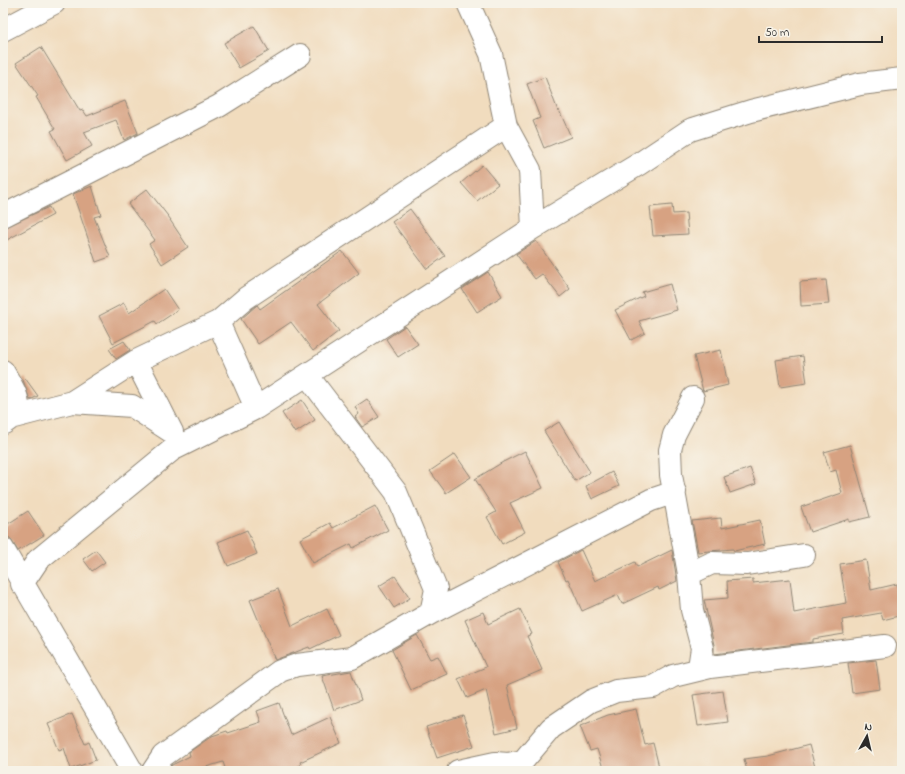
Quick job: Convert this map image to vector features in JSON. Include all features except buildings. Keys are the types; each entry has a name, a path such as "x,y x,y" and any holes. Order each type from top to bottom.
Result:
{"street":[{"path":"3,30 54,3"},
{"path":"468,3 491,54 506,126 530,170 533,228"},
{"path":"3,216 219,106 300,55"},
{"path":"22,584 38,560 172,441 256,408 533,228 639,164 690,130 751,111 860,84 902,79"},
{"path":"9,420 72,402 136,361 218,322 246,298 506,126"},
{"path":"218,322 256,408"},
{"path":"136,361 172,441"},
{"path":"3,371 16,396 18,408 9,420"},
{"path":"307,375 396,492 436,590 431,613"},
{"path":"693,398 674,435 670,450 671,475 689,574 692,610 702,648 700,661 710,668"},
{"path":"72,402 132,406 172,441"},
{"path":"153,771 163,756 280,670 297,665 352,658 431,613 651,500 675,492"},
{"path":"689,574 712,563 747,564 804,555"},
{"path":"7,556 38,560"},
{"path":"7,556 132,771"},
{"path":"458,771 495,763 508,764 523,761 551,728 591,701 616,691 653,687 672,676 710,668 885,646"}]}
